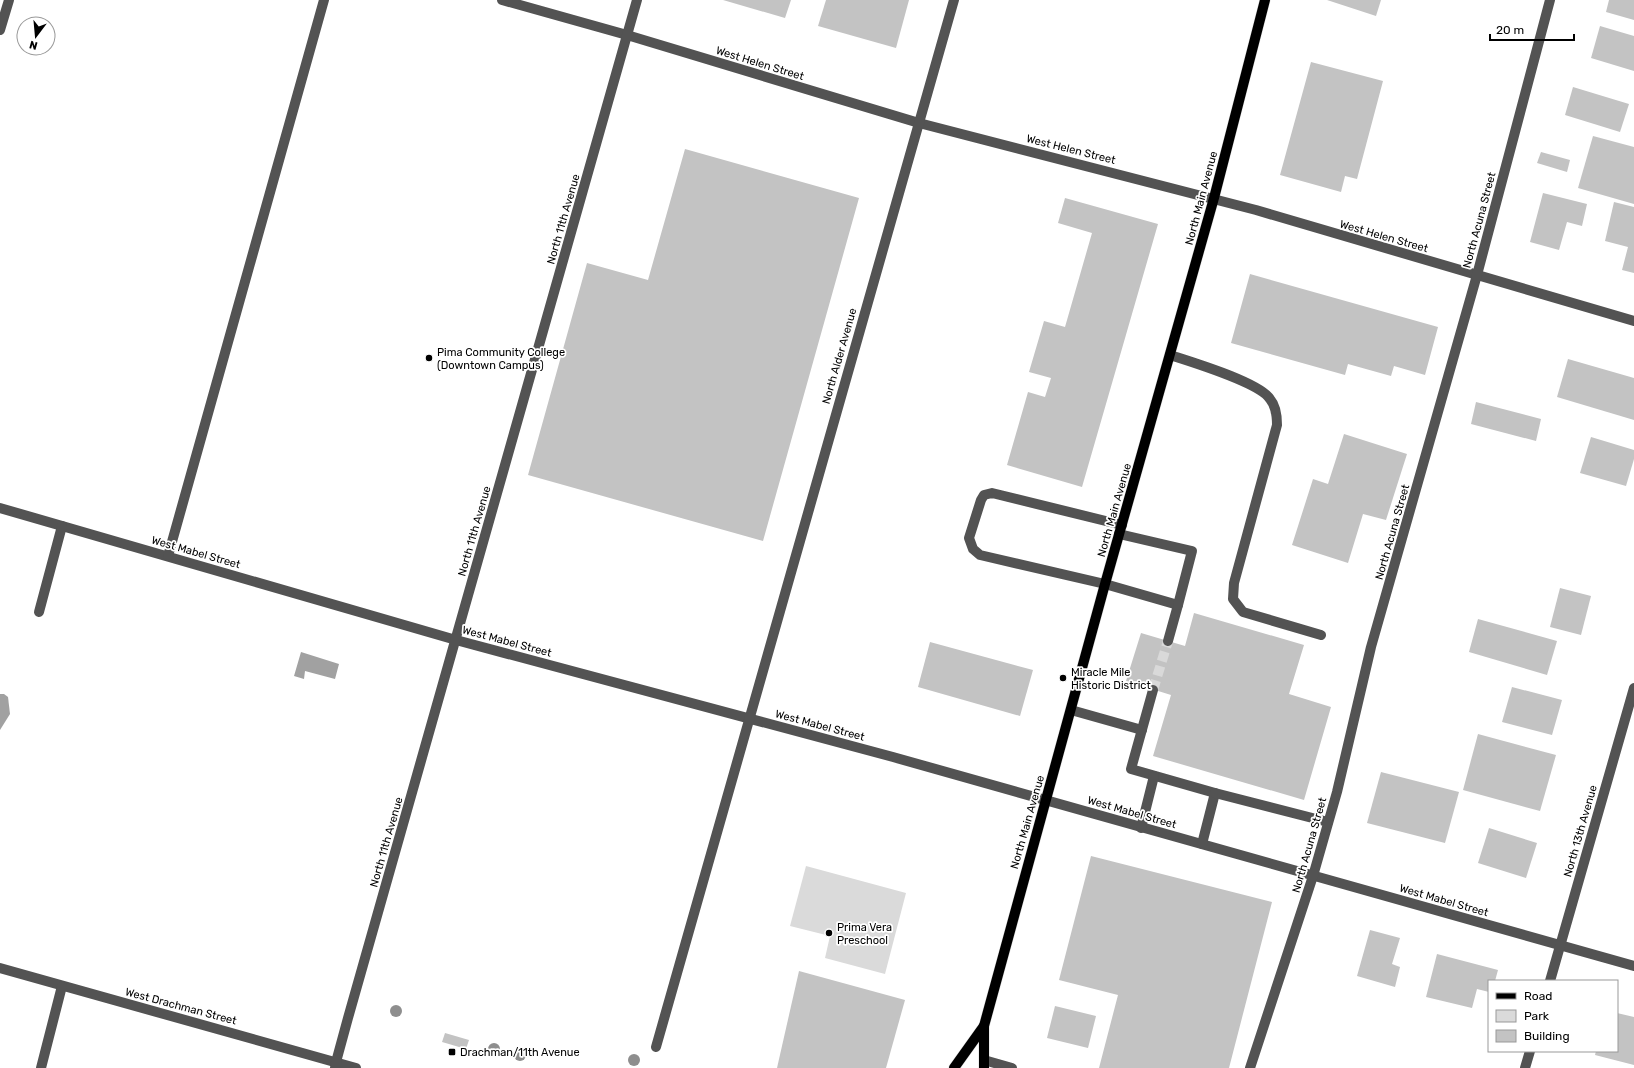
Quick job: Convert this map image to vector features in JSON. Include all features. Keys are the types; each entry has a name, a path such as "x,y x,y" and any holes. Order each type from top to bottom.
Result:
{"main road":[{"name":"North Main Avenue","path":"984,1064 984,1026 1120,530 1214,198 1265,0"},
{"name":"North Main Avenue","path":"954,1068 984,1026"}],"street":[{"path":"0,30 9,0"},
{"path":"168,556 324,0"},
{"name":"West Helen Street","path":"502,0 627,35 919,123 1214,198 1634,321"},
{"name":"North 11th Avenue","path":"336,1065 637,0"},
{"name":"North Alder Avenue","path":"656,1047 748,718 954,0"},
{"name":"North Acuna Street","path":"1250,1068 1313,876 1337,792 1371,647 1477,275 1550,0"},
{"path":"1170,354 1252,385 1270,398 1276,413 1277,425 1234,583 1233,599 1243,612 1321,635"},
{"path":"1168,641 1178,605 1192,552 992,493 984,495 981,500 969,538 973,549 980,555 1105,584 1178,605"},
{"name":"West Mabel Street","path":"0,508 456,640 748,718 1634,966"},
{"path":"39,612 62,526"},
{"name":"North 13th Avenue","path":"1550,980 1634,688"},
{"path":"1153,690 1131,769 1215,793 1328,822"},
{"path":"1071,710 1142,730"},
{"path":"1141,828 1154,776"},
{"path":"1202,844 1215,793"},
{"name":"West Drachman Street","path":"0,968 336,1065 356,1068"},
{"path":"41,1068 62,986"},
{"path":"1525,1068 1530,1052"},
{"path":"984,1064 1012,1068"}],"green space":[{"path":"806,866 906,893 885,974 825,958 830,936 790,926"}],"shaded area":[{"path":"301,652 339,664 335,679 305,671 304,679 294,676"},
{"path":"0,694 4,694 8,697 10,714 0,730"}],"building":[{"path":"723,0 791,0 785,18"},
{"path":"826,0 909,0 896,48 818,26"},
{"path":"1327,0 1381,0 1376,16"},
{"path":"1609,0 1634,0 1634,20 1606,12"},
{"path":"1600,26 1634,36 1634,71 1591,58"},
{"path":"1311,62 1383,81 1357,179 1345,176 1341,192 1280,175"},
{"path":"1573,87 1629,104 1620,132 1565,115"},
{"path":"1593,136 1634,147 1634,204 1578,188"},
{"path":"685,149 859,198 763,541 528,475 587,263 648,280"},
{"path":"1541,152 1570,160 1567,172 1537,163"},
{"path":"1543,193 1587,204 1582,226 1567,222 1559,250 1530,242"},
{"path":"1065,198 1158,224 1082,487 1007,465 1028,392 1045,397 1051,378 1029,372 1044,321 1065,327 1092,233 1058,223"},
{"path":"1614,202 1634,207 1634,273 1622,270 1628,247 1605,241"},
{"path":"1250,274 1438,327 1425,375 1394,366 1391,376 1348,364 1345,375 1231,343"},
{"path":"1568,359 1634,378 1634,420 1557,397"},
{"path":"1476,402 1541,419 1536,441 1471,424"},
{"path":"1344,434 1407,454 1386,520 1363,514 1348,563 1292,545 1313,479 1328,484"},
{"path":"1591,437 1634,450 1634,459 1626,486 1580,473"},
{"path":"1560,588 1591,596 1581,635 1550,627"},
{"path":"1194,613 1304,645 1289,694 1331,707 1304,800 1153,756 1171,695 1126,681 1141,633 1185,646"},
{"path":"1478,619 1557,641 1547,675 1469,652"},
{"path":"930,642 1033,670 1020,716 918,687"},
{"path":"1512,687 1562,700 1552,735 1502,722"},
{"path":"1478,734 1556,755 1540,811 1463,790"},
{"path":"1381,772 1459,792 1445,843 1367,823"},
{"path":"1489,828 1537,843 1526,878 1478,863"},
{"path":"1091,856 1272,902 1229,1068 1099,1068 1118,995 1059,980"},
{"path":"1370,930 1400,938 1392,964 1400,967 1395,987 1357,976"},
{"path":"1437,954 1498,970 1495,980 1488,980 1488,992 1477,989 1472,1008 1426,997"},
{"path":"799,971 905,1000 886,1068 777,1068"},
{"path":"1055,1006 1096,1016 1088,1048 1047,1038"},
{"path":"1618,1013 1634,1017 1634,1065 1595,1055 1596,1052 1618,1052"},
{"path":"445,1033 469,1040 466,1049 442,1042"}],"tunnel":[{"path":"1153,690 1168,641"}],"place":[{"name":"Pima Community College (Downtown Campus)","path":"429,358"},
{"name":"Miracle Mile Historic District","path":"1063,678"},
{"name":"Prima Vera Preschool","path":"829,933"},
{"name":"Drachman/11th Avenue","path":"452,1052"}]}
